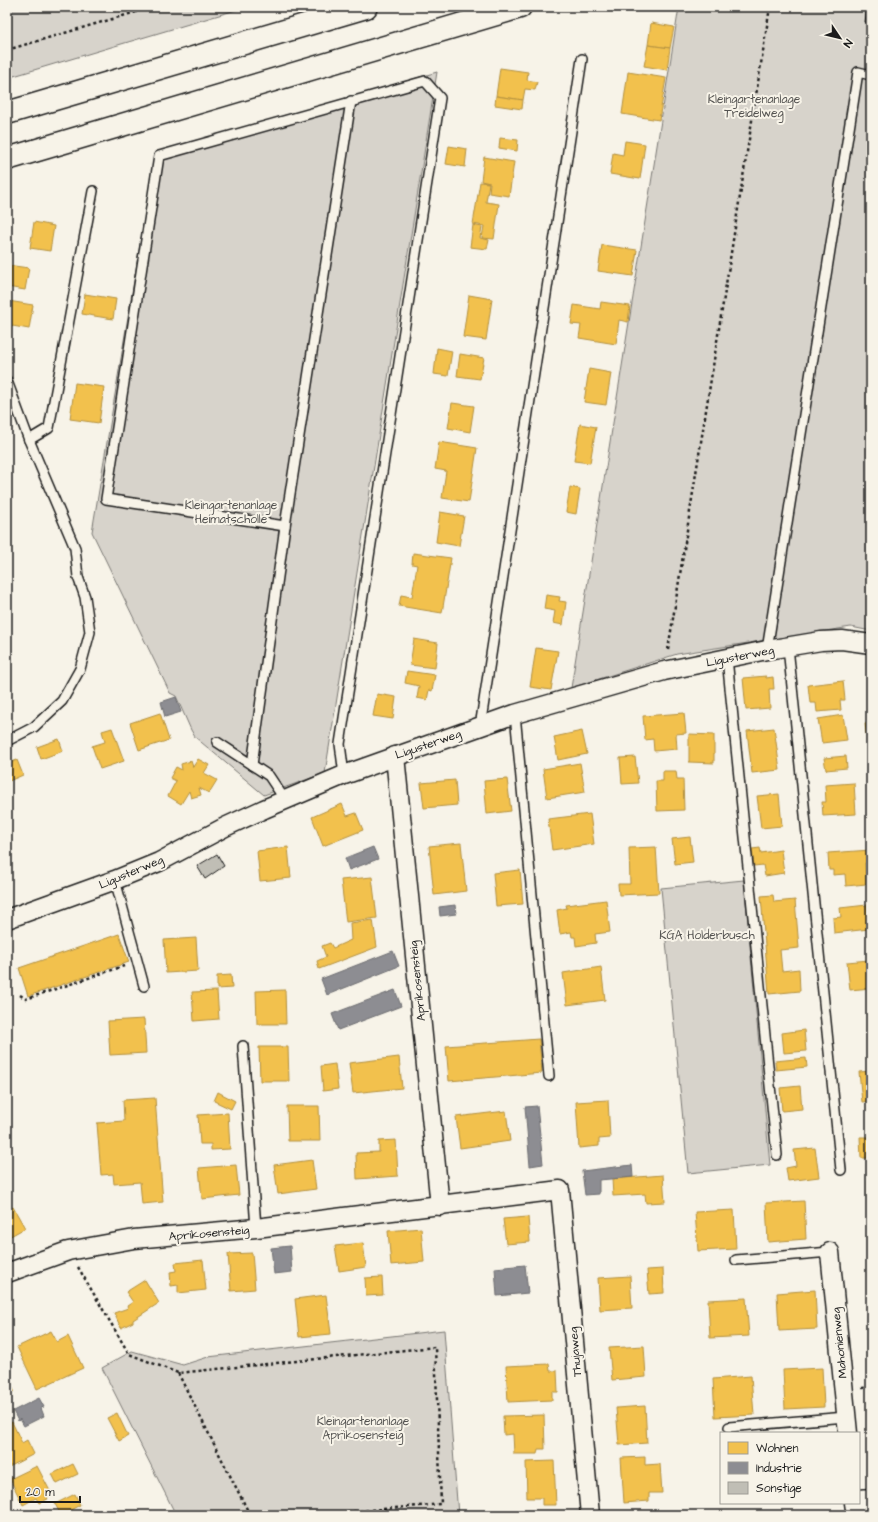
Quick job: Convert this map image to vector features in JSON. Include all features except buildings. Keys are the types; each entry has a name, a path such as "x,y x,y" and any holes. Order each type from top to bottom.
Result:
{"highway":[{"path":"7,113 366,7"},
{"path":"7,159 520,7"}],"street":[{"name":"Ligusterweg","path":"7,919 115,880 159,862 225,827 344,775 515,714 664,671 767,650 822,641 842,640 871,644"},
{"name":"Aprikosensteig","path":"395,756 440,1206"},
{"name":"Aprikosensteig","path":"7,1273 68,1251 134,1239 256,1228 560,1190"},
{"name":"Thujaweg","path":"560,1190 590,1515"},
{"name":"Mahonienweg","path":"830,1252 847,1425"},
{"path":"860,1499 871,1498"},
{"path":"854,1504 856,1515"}],"lane":[{"path":"480,727 582,59"},
{"path":"767,650 858,72 871,75"},
{"path":"285,526 106,499 159,156 425,81 440,98 340,744 344,775"},
{"path":"252,765 285,526 351,101"},
{"path":"29,440 49,428 93,191"},
{"path":"7,381 29,440 75,548 78,577 85,597 90,632 80,669 62,701 34,727 7,741"},
{"path":"788,647 841,1170"},
{"path":"727,658 777,1155"},
{"path":"515,714 549,1076"},
{"path":"217,742 269,776 284,800"},
{"path":"115,880 144,986"},
{"path":"243,1046 256,1228"},
{"path":"736,1260 830,1252"},
{"path":"729,1426 847,1425"}],"path":[{"path":"7,50 153,7"},
{"path":"664,671 770,7"},
{"path":"20,995 26,998 138,961"},
{"path":"68,1251 129,1354 178,1373 435,1347 441,1504 315,1515"},
{"path":"178,1373 250,1515"}],"green space":[{"path":"7,7 246,7 7,78"},
{"name":"Kleingartenanlage Treidelweg","path":"679,7 871,7 871,631 851,627 677,654 571,688"},
{"name":"Kleingartenanlage Heimatscholle","path":"437,72 325,773 264,795 195,737 176,696 170,693 92,532 155,155"},
{"name":"KGA Holderbusch","path":"744,880 770,1165 688,1173 661,888"},
{"name":"Kleingartenanlage Aprikosensteig","path":"444,1330 458,1515 176,1515 102,1368 132,1351 183,1365 208,1357"}]}
